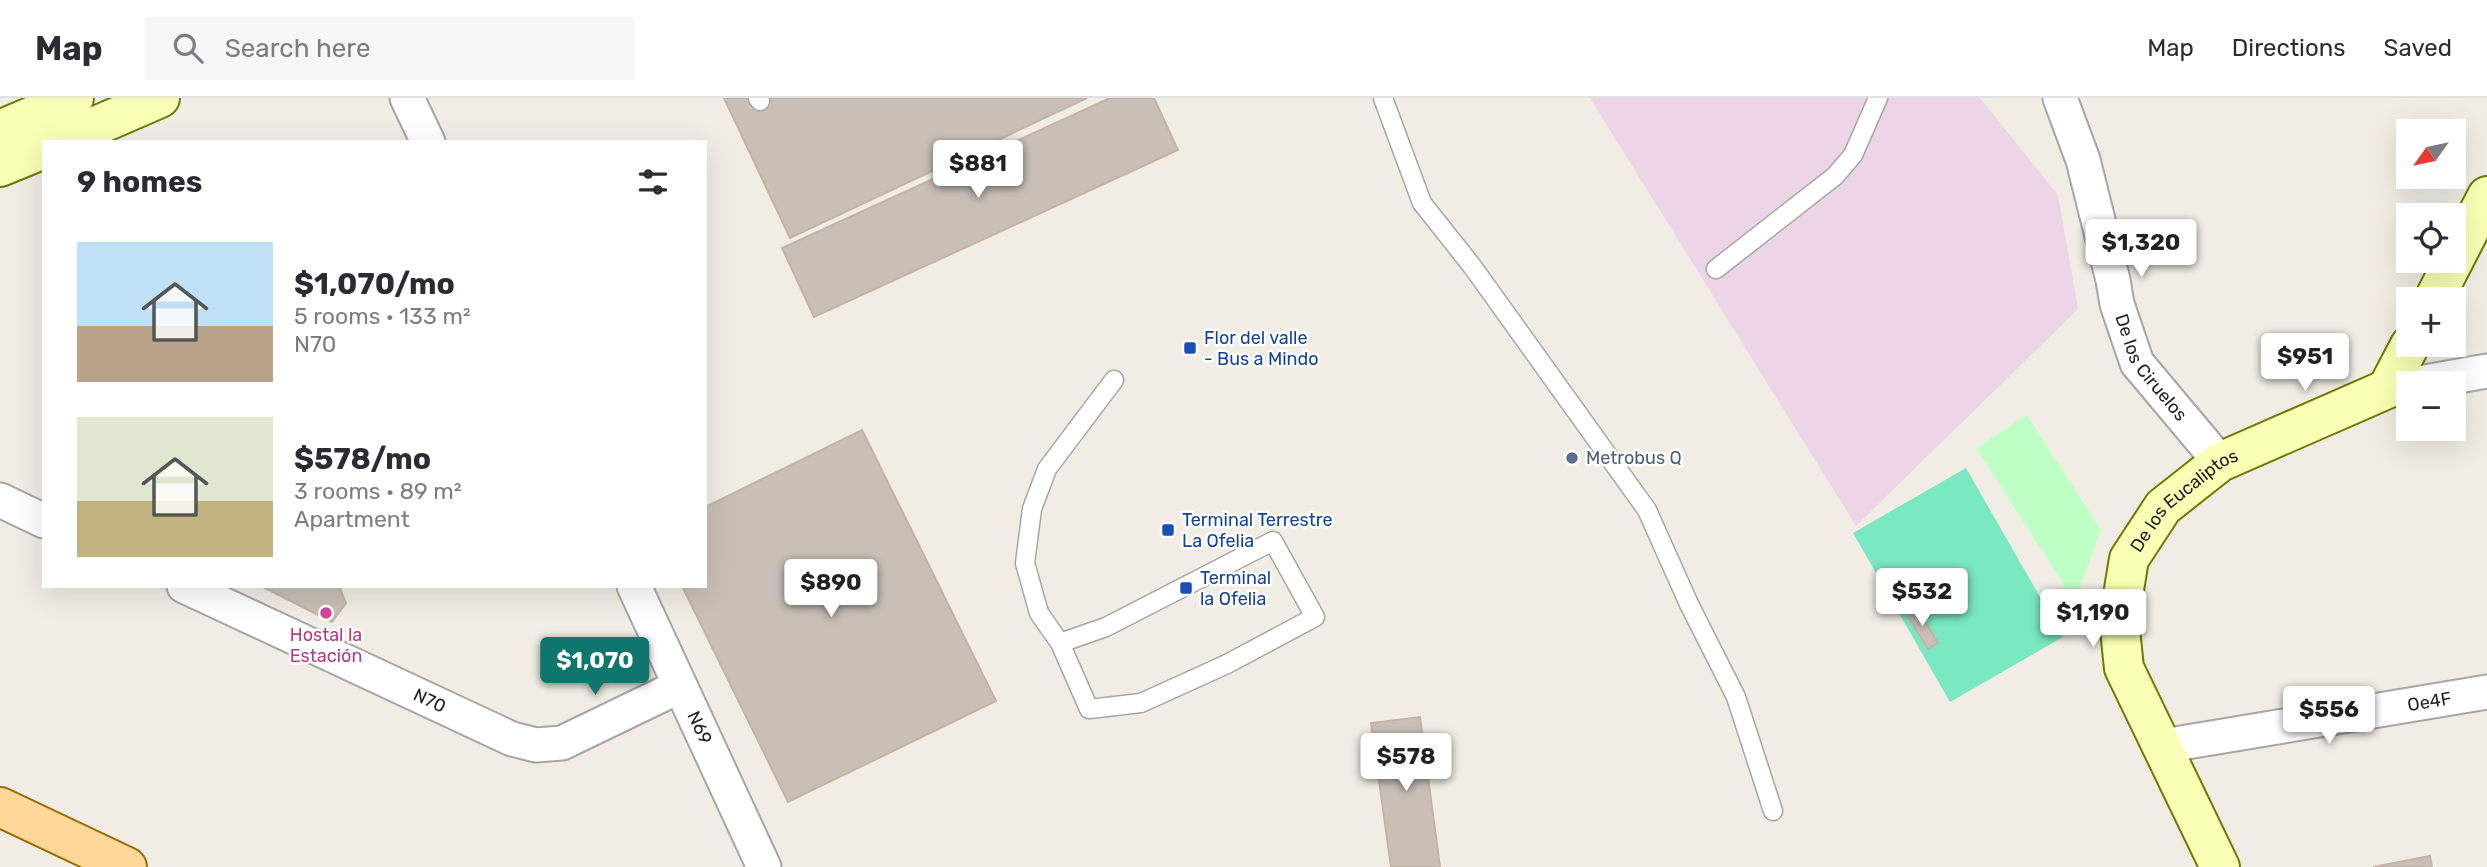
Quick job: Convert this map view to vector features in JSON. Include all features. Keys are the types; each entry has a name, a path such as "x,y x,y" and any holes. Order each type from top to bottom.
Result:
{"main road":[{"path":"0,807 127,867"}],"street":[{"path":"0,130 74,98"},
{"path":"64,140 160,98"},
{"path":"407,98 427,140"},
{"name":"De los Ciruelos","path":"2060,98 2086,170 2117,304 2137,363 2220,463"},
{"path":"0,167 42,150"},
{"path":"2440,287 2487,196"},
{"path":"2466,375 2487,371"},
{"name":"De los Eucaliptos","path":"2220,867 2124,668 2119,620 2129,559 2163,507 2220,463 2396,390"},
{"path":"0,500 42,520"},
{"name":"N70","path":"188,588 512,739 536,745 562,743 680,686"},
{"name":"N69","path":"635,588 764,867"},
{"name":"Oe4F","path":"2163,746 2487,692"}],"lane":[{"path":"1384,98 1422,203 1472,266 1647,510 1735,697 1773,811"},
{"path":"1716,269 1835,176 1853,155 1878,98"},
{"path":"1060,643 1106,627 1273,541 1315,617 1227,664 1141,704 1089,709 1060,643 1039,613 1025,563 1032,509 1047,469 1114,380"}],"shaded area":[{"path":"1590,98 1980,98 2058,195 2078,309 1856,526"}],"green space":[{"path":"2027,415 2101,530 2075,602 1976,448"},
{"path":"1966,468 2063,637 1950,702 1853,533"}],"building":[{"path":"724,98 1087,98 790,238"},
{"path":"1110,98 1154,98 1178,150 814,317 782,248"},
{"path":"862,430 996,701 788,802 683,588 707,588 707,506"},
{"name":"Hostal la Estación","path":"265,588 340,588 346,603 332,622"},
{"path":"1916,607 1938,643 1928,649 1906,613"},
{"path":"1420,717 1440,867 1391,867 1371,723"},
{"path":"2430,856 2432,867 2373,867"}],"place":[{"name":"Flor del valle - Bus a Mindo","path":"1190,348"},
{"name":"Metrobus Q","path":"1572,458"},
{"name":"Terminal Terrestre La Ofelia","path":"1168,530"},
{"name":"Terminal la Ofelia","path":"1186,588"},
{"name":"Hostal la Estación","path":"326,613"}]}
